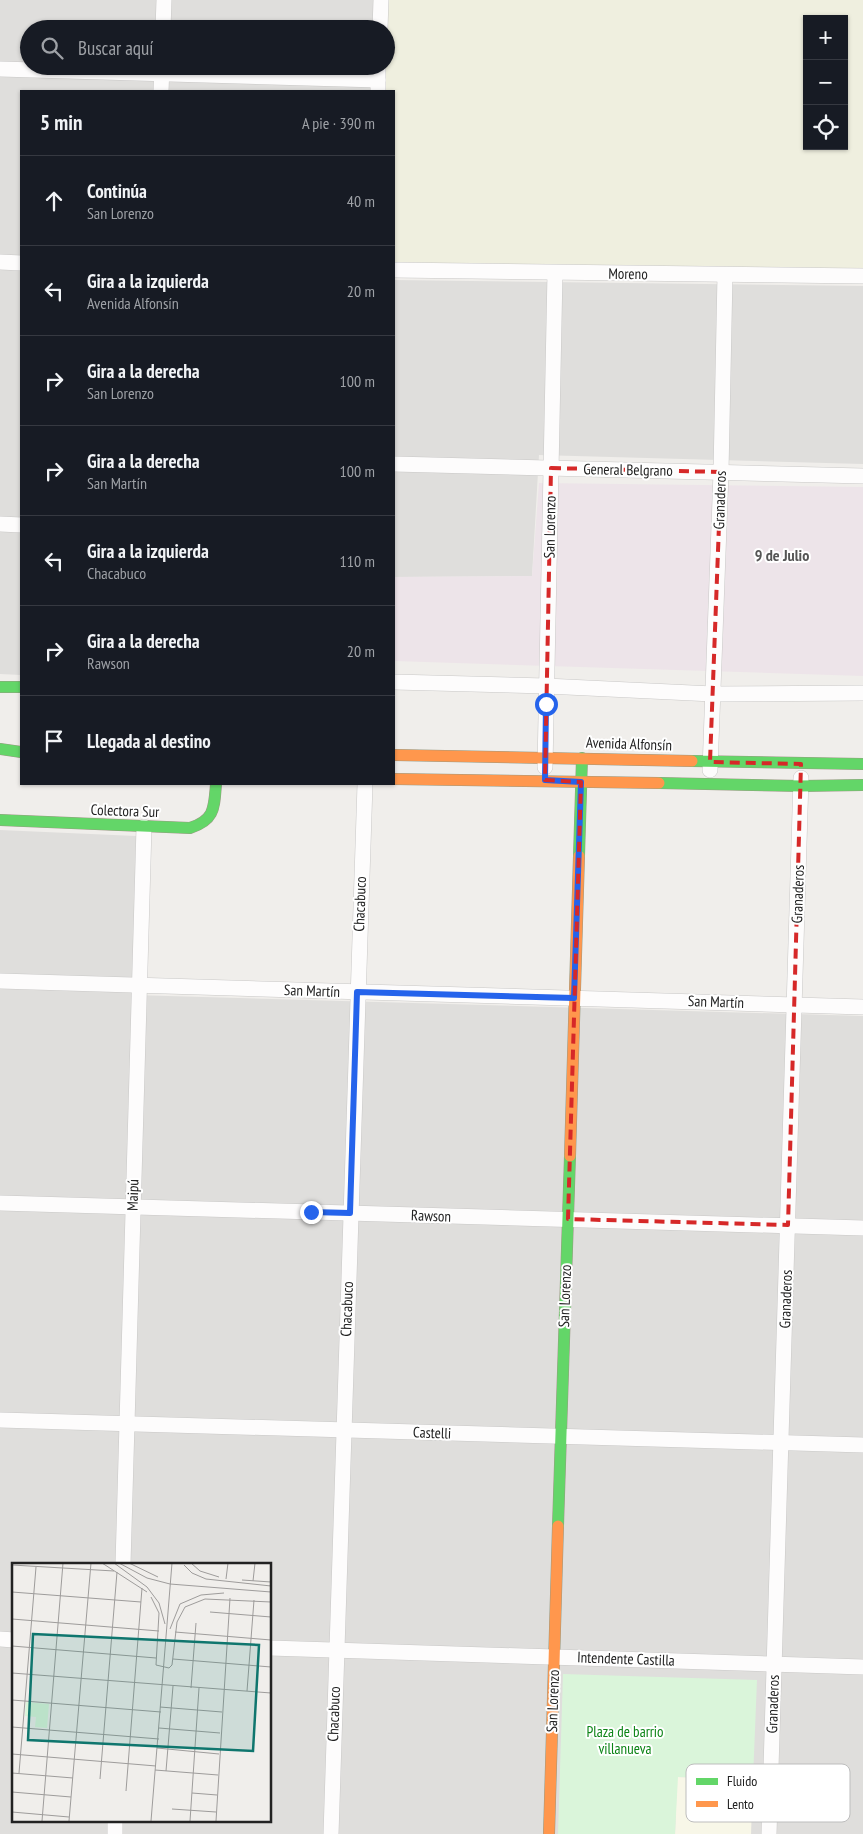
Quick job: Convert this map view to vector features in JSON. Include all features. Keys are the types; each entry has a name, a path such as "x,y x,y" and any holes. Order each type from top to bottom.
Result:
{"street":[{"path":"163,20 164,0"},
{"path":"380,0 380,20"},
{"path":"0,69 20,69"},
{"path":"161,90 162,75"},
{"path":"282,75 378,79"},
{"path":"0,262 20,262"},
{"name":"Moreno","path":"395,270 863,276"},
{"name":"San Lorenzo","path":"545,780 555,273"},
{"name":"Granaderos","path":"709,784 721,472 725,275"},
{"name":"General Belgrano","path":"395,464 863,476"},
{"path":"0,524 20,525"},
{"path":"395,682 546,686 713,694 863,693"},
{"path":"0,687 20,687"},
{"path":"0,749 20,756"},
{"name":"Avenida Alfonsín","path":"395,755 863,764"},
{"path":"0,756 20,756"},
{"path":"0,761 20,756"},
{"name":"San Lorenzo","path":"549,1834 582,758"},
{"name":"Granaderos","path":"770,1764 801,764"},
{"path":"395,779 545,780 801,786 863,785"},
{"name":"Colectora Sur","path":"0,820 190,828 201,825 209,820 214,811 216,785"},
{"name":"Chacabuco","path":"331,1834 365,785"},
{"name":"Maipú","path":"122,1563 144,827"},
{"name":"San Martín","path":"0,981 863,1007"},
{"name":"Rawson","path":"0,1203 863,1228"},
{"name":"Castelli","path":"0,1420 863,1445"},
{"name":"Intendente Castilla","path":"271,1648 863,1667"}],"highlighted area":[{"path":"551,468 721,472 710,762 801,764 788,1225 568,1219 581,782 545,780"}],"shaded area":[{"path":"0,0 374,0 373,20 20,20 20,75 372,75 371,90 20,90 20,675 0,674"},
{"path":"395,280 863,286 863,464 539,455 532,576 395,577"},
{"path":"539,483 863,487 863,676 395,661 395,577 532,576"},
{"path":"0,830 136,836 133,995 863,1016 863,1834 0,1834"},
{"path":"677,1777 686,1777 686,1822 751,1822 751,1834 675,1834"}],"green space":[{"path":"381,0 863,0 863,276 395,270 395,90 378,90 378,75 395,75 395,20 384,20"},
{"name":"Plaza de barrio villanueva","path":"563,1674 757,1680 754,1764 686,1764 686,1777 678,1777 675,1834 558,1834"}],"traffic: fast":[{"path":"0,687 20,687"},
{"path":"0,749 20,752"},
{"path":"579,856 582,758"},
{"path":"692,761 863,764"},
{"path":"659,783 801,786 863,785"},
{"path":"0,820 190,828 209,817 215,800 216,785"},
{"path":"558,1526 570,1156"}],"traffic: slow":[{"path":"395,755 692,761"},
{"path":"395,779 659,783"},
{"path":"570,1156 579,856"},
{"path":"549,1834 558,1526"}],"district":[{"name":"9 de Julio","path":"782,555"}],"route":[{"path":"311,1212 350,1213 357,992 574,998 581,782 545,780 546,704"}]}
